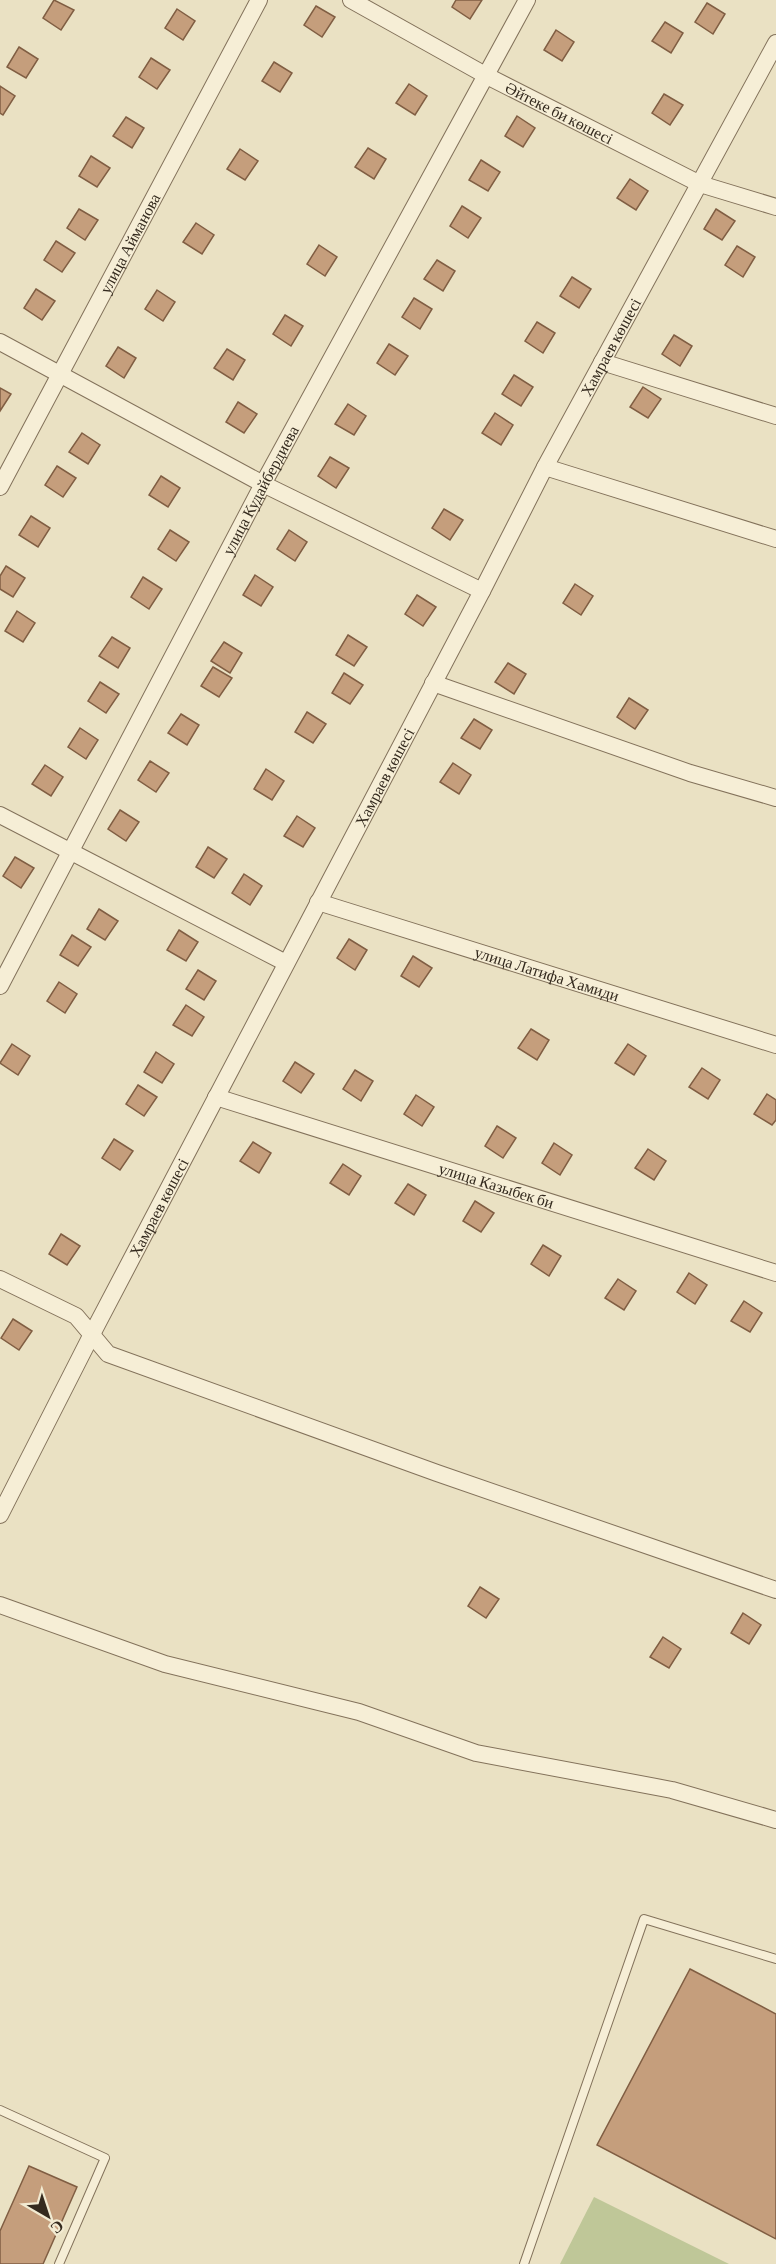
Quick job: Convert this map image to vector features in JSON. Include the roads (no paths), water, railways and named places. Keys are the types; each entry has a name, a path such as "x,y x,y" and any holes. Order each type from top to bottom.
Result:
{"street":[{"name":"улица Айманова","path":"0,487 259,0"},
{"name":"Әйтеке би көшесі","path":"351,0 487,76 700,184 776,207"},
{"name":"улица Кудайбердиева","path":"0,986 263,484 527,0"},
{"name":"Хамраев көшесі","path":"0,1515 91,1336 545,467 776,43"},
{"path":"0,342 263,484 482,591"},
{"path":"602,362 776,416"},
{"path":"545,467 776,539"},
{"path":"434,683 690,773 776,798"},
{"path":"0,815 286,963"},
{"name":"улица Латифа Хамиди","path":"318,902 776,1045"},
{"name":"улица Казыбек би","path":"216,1097 776,1273"},
{"path":"0,1279 76,1316 108,1354 437,1473 776,1590"},
{"path":"0,1605 165,1664 359,1712 476,1753 672,1790 776,1820"}],"lane":[{"path":"524,2264 644,1919 776,1959"},
{"path":"0,2110 105,2158 59,2264"}]}
